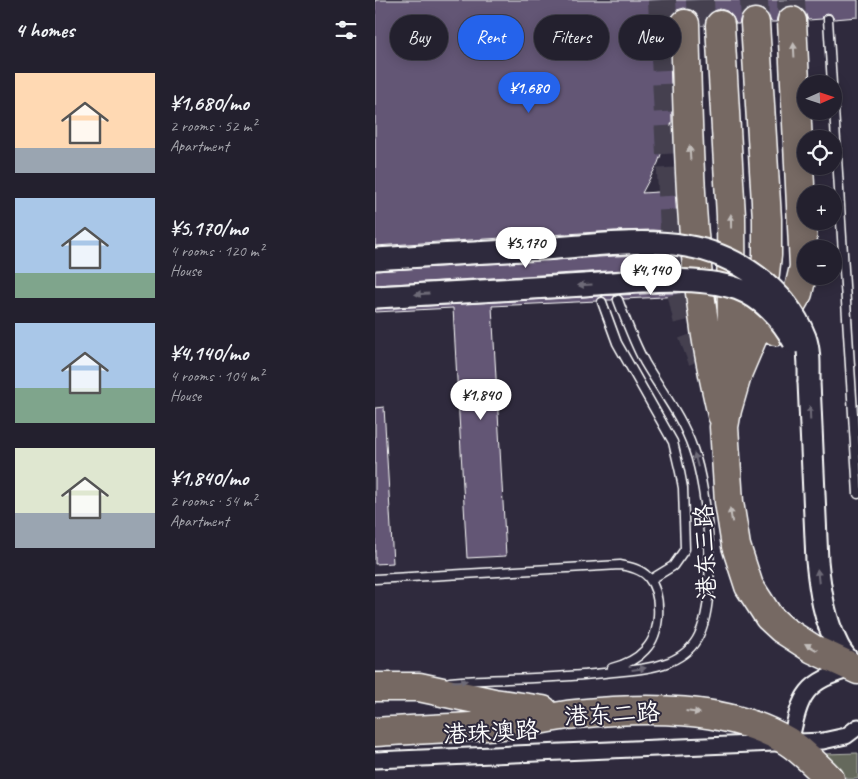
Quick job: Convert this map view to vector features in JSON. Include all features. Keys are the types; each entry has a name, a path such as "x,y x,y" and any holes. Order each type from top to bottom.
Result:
{"highway":[{"path":"724,427 731,393 755,332 763,292 767,255 773,22 804,267 798,292 777,329 731,393"},
{"path":"724,427 728,365 733,334 731,216 702,25 690,159 697,264 704,323 724,427 729,502 736,546 749,586 769,617 782,629 813,649 856,669"},
{"path":"384,686 431,688 494,703 575,714"},
{"name":"港东二路","path":"375,732 514,724 575,714 657,710 683,711 744,722 775,734 790,743 830,779"}],"main road":[{"path":"375,259 661,244 695,248 717,254 761,278 782,299 797,320 805,339 809,360 819,586 832,633 839,648 856,669"},
{"path":"375,297 638,282 688,281 718,284 738,289 753,296 767,306 801,353 809,382"}],"street":[{"path":"790,743 798,706 809,689 825,678 856,669"},
{"name":"港珠澳路","path":"375,760 520,752 790,743 832,740 847,736 858,727"}],"lane":[{"path":"828,19 831,75"},
{"path":"835,120 858,494"},
{"name":"港东三路","path":"384,686 588,675 656,666 681,656 699,637 704,623 709,595 707,522 704,496 693,449 679,416 645,363 633,339 619,300"},
{"path":"602,302 617,343 673,442 681,472 685,549 673,566 649,580"},
{"path":"375,578 620,565 640,571 649,580 655,591 657,621 655,632 647,649 622,666 588,675"}],"green space":[{"path":"858,753 858,779 848,779 825,754"}],"building":[{"path":"375,0 858,0 858,17 834,19 831,14 827,13 822,19 808,20 805,12 799,7 792,5 783,8 778,14 776,22 771,22 768,14 762,9 755,7 746,10 741,16 739,24 736,24 733,17 727,11 720,9 711,12 706,18 704,25 701,25 699,16 692,10 684,8 677,10 673,15 619,15 619,60 670,60 672,122 658,163 642,193 675,191 678,232 652,230 614,231 375,246"},
{"path":"651,255 680,258 681,268 375,285 375,271"},
{"path":"683,293 683,296 624,299 620,295"},
{"path":"615,295 612,300 607,300 602,296 597,301 492,306 506,556 467,558 453,308 375,312 375,309"},
{"path":"384,407 393,563 375,564 375,408"}],"tunnel":[{"path":"662,0 676,269 688,323 705,367"},
{"path":"700,0 701,25"},
{"path":"754,0 755,23"},
{"path":"791,0 792,21"}]}
